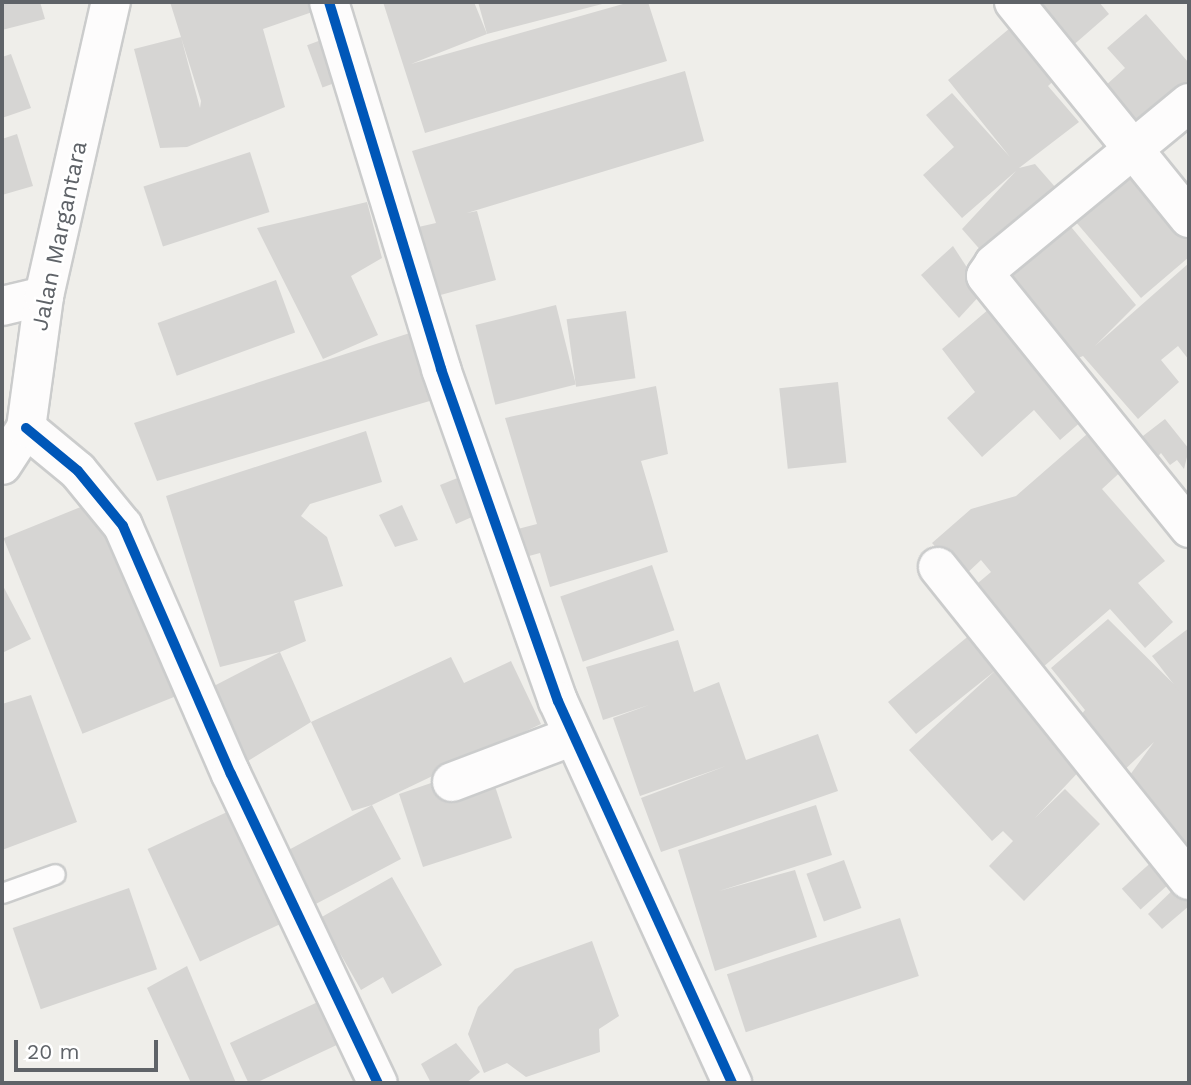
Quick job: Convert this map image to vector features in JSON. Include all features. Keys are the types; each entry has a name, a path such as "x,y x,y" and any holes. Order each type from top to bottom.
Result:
{"street":[{"name":"Jalan Margantara","path":"2,465 26,428 44,296 111,2"},
{"path":"329,2 441,369 573,736 732,1083"},
{"path":"1014,2 1189,218"},
{"path":"1189,103 994,264 986,276 1189,528"},
{"path":"2,306 44,296"},
{"path":"26,428 78,471 123,526 231,774 378,1083"},
{"path":"938,568 1189,880"},
{"path":"452,782 573,736"}],"lane":[{"path":"2,893 54,874"}],"building":[{"path":"2,2 40,2 45,19 2,30"},
{"path":"170,2 319,2 321,9 263,29 285,107 187,147 160,148 134,49 181,37","holes":["181,38 201,101 200,108"]},
{"path":"383,2 474,2 487,34 411,64 630,2 648,2 667,61 425,133"},
{"path":"478,2 606,2 606,3 487,34"},
{"path":"1030,2 1099,2 1109,14 1070,48"},
{"path":"1146,14 1189,63 1189,91 1144,131 1105,86 1125,68 1107,48"},
{"path":"1016,23 1060,75 1048,86 1079,122 1019,168 1035,164 1063,196 990,261 962,229 1016,171 962,218 923,175 954,147 926,115 952,93 1010,157 948,80"},
{"path":"324,39 339,81 322,87 307,45"},
{"path":"11,54 31,108 2,118 2,57"},
{"path":"685,71 704,141 467,213 477,211 496,280 433,297 414,228 436,223 412,151"},
{"path":"17,134 33,186 2,195 2,139"},
{"path":"250,152 269,212 163,247 143,187"},
{"path":"1131,162 1189,230 1189,257 1141,298 1069,214"},
{"path":"367,202 382,258 351,276 378,335 323,359 257,228"},
{"path":"1062,216 1136,305 1095,346 1189,263 1189,360 1178,346 1161,360 1179,382 1138,419 1083,356 1071,361 996,273"},
{"path":"953,246 983,292 959,318 921,275"},
{"path":"276,280 295,333 177,376 158,323"},
{"path":"556,305 576,385 495,405 475,325"},
{"path":"989,309 1083,420 1060,440 1034,410 982,457 947,418 975,392 942,349"},
{"path":"626,311 635,378 576,387 567,319"},
{"path":"419,330 440,398 157,481 134,423"},
{"path":"838,382 846,463 788,469 779,388"},
{"path":"656,386 668,454 641,461 668,552 550,587 540,553 518,559 510,531 537,524 505,418"},
{"path":"1165,419 1189,449 1184,469 1177,460 1170,465 1161,453 1155,460 1139,439"},
{"path":"1094,428 1127,466 1102,489 1165,561 1138,583 1173,622 1145,648 1110,609 1042,668 972,588 991,572 981,560 963,577 932,543 971,509 1016,496"},
{"path":"366,431 382,482 310,504 301,516 327,537 343,586 294,601 306,641 280,652 220,667 166,496"},
{"path":"460,477 472,517 456,524 440,485"},
{"path":"98,500 177,696 82,734 3,538"},
{"path":"402,505 418,540 395,547 379,515"},
{"path":"652,565 674,630 583,662 560,597"},
{"path":"2,584 31,639 2,653"},
{"path":"1108,619 1189,699 1189,859 1127,779 1154,742 1120,774 1076,721 1085,710 1051,668"},
{"path":"1189,628 1189,696 1185,699 1152,656"},
{"path":"971,634 1087,763 1035,818 1065,789 1100,824 1024,901 989,866 1013,841 1003,831 992,841 909,750 996,670 916,734 888,702"},
{"path":"678,640 694,692 719,682 746,760 818,734 838,791 661,852 641,798 726,766 640,796 613,718 649,705 603,720 586,667"},
{"path":"280,652 311,722 248,761 210,688"},
{"path":"451,657 464,683 511,661 541,724 372,805 352,811 311,722"},
{"path":"31,695 77,822 2,850 2,704"},
{"path":"492,777 512,838 423,867 399,794 437,781"},
{"path":"372,805 401,859 312,906 283,853"},
{"path":"816,805 832,855 719,891 795,870 817,937 715,971 678,850"},
{"path":"240,806 292,918 200,961 148,849"},
{"path":"1156,858 1175,879 1141,910 1122,889"},
{"path":"844,860 861,908 824,922 806,874"},
{"path":"392,877 442,965 392,994 383,977 361,990 320,918"},
{"path":"1180,883 1189,893 1189,906 1162,929 1148,914"},
{"path":"129,888 157,969 41,1009 13,928"},
{"path":"900,918 919,976 746,1032 727,974"},
{"path":"592,941 619,1016 599,1029 600,1052 526,1077 507,1063 484,1073 468,1034 478,1007 515,969"},
{"path":"187,966 236,1083 191,1083 147,988"},
{"path":"335,994 355,1037 255,1083 249,1083 230,1043"},
{"path":"456,1043 480,1072 466,1083 431,1083 421,1064"}],"cycle path":[{"path":"329,2 441,369 558,701 732,1083"},
{"path":"26,428 78,471 123,526 231,774 378,1083"}]}
